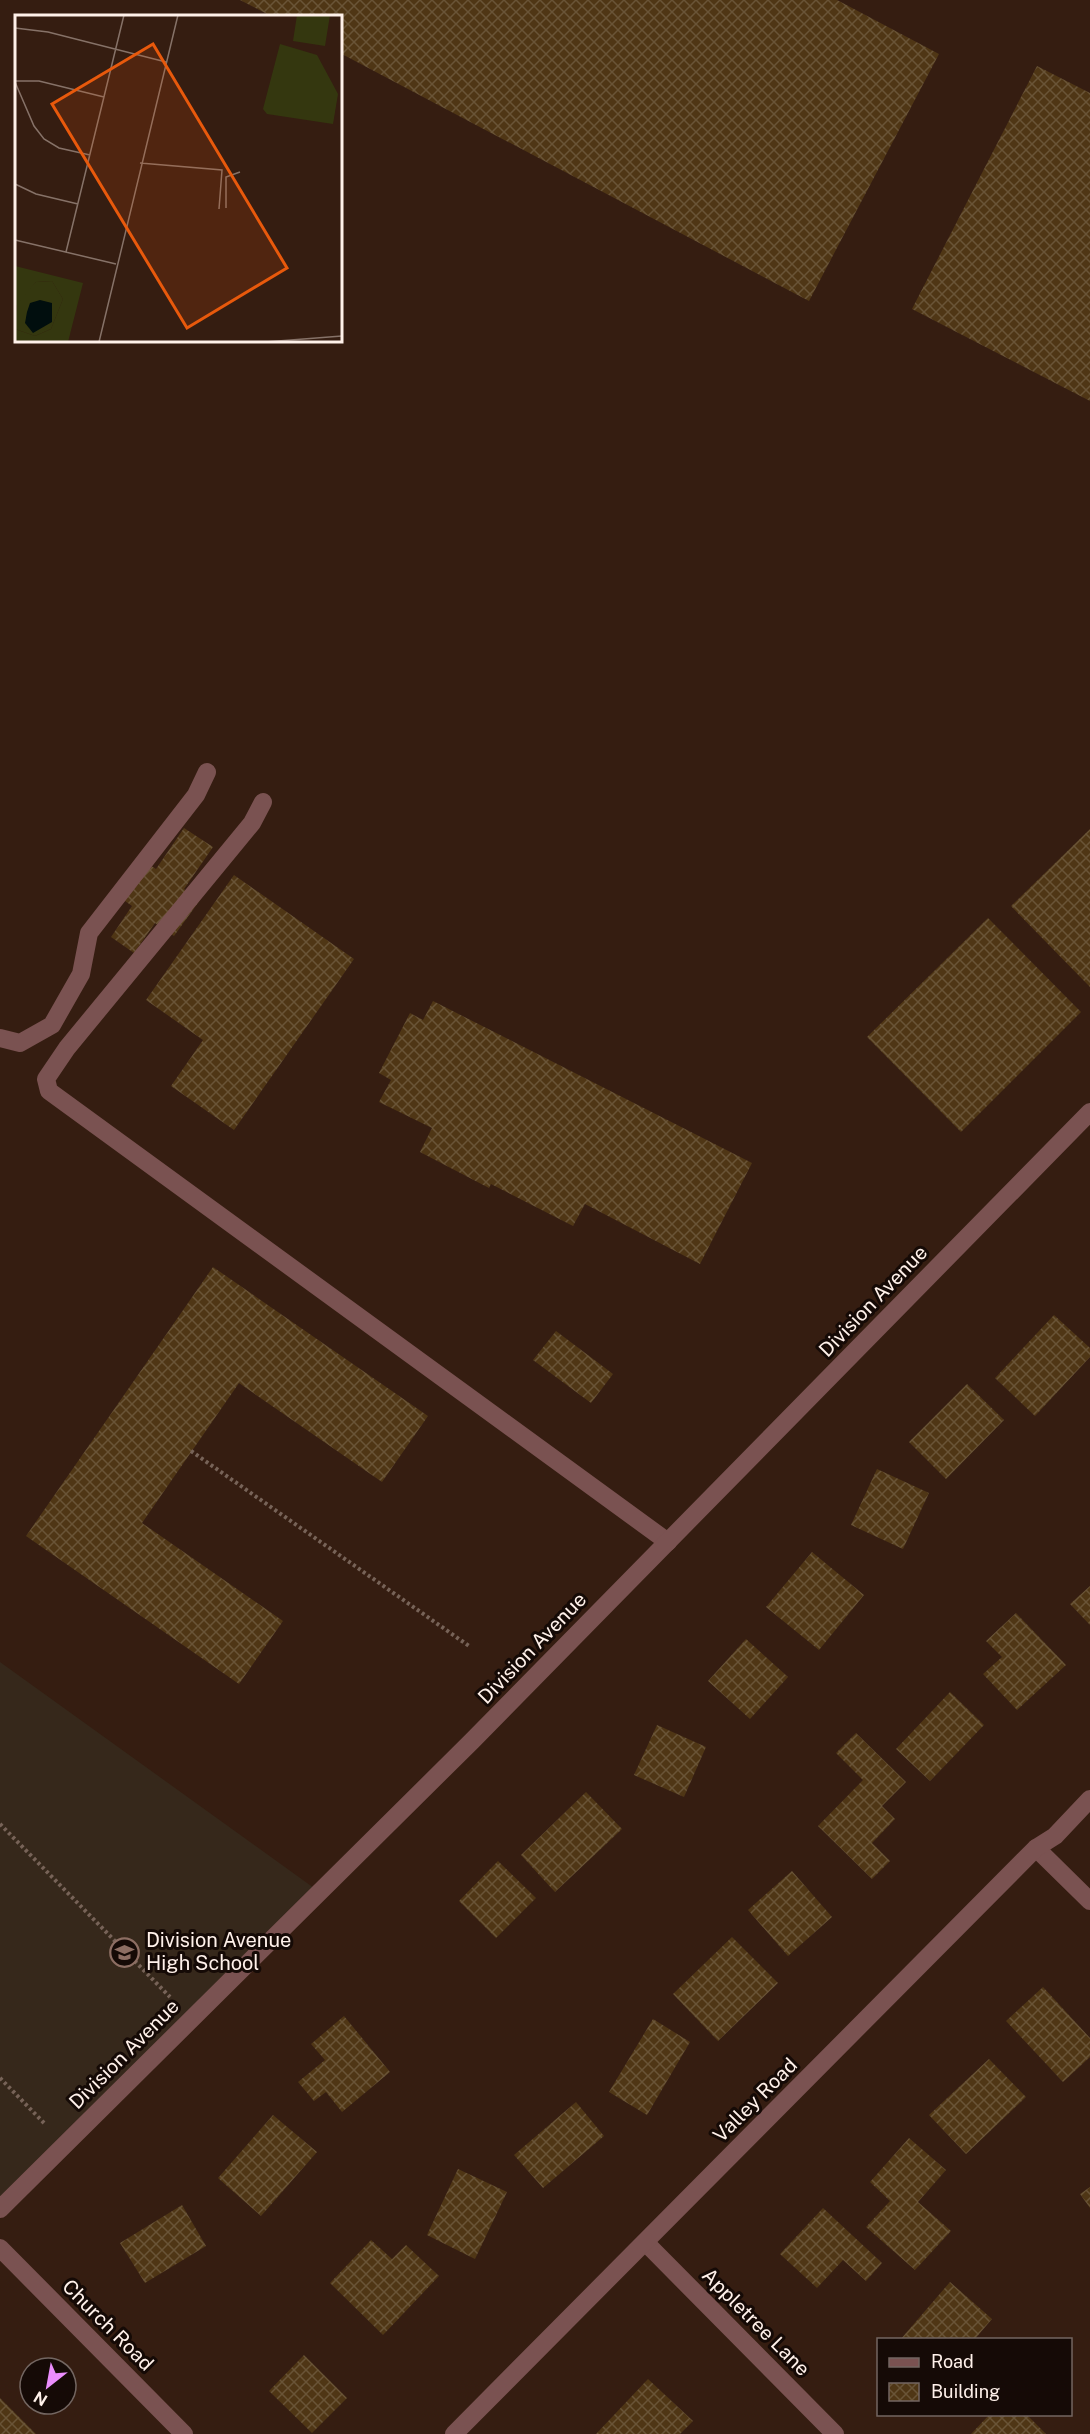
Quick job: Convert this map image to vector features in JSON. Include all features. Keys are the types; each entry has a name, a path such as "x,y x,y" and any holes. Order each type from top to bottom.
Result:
{"street":[{"path":"0,1038 20,1043 52,1024 81,974 89,933 196,795 207,772"},
{"path":"263,802 252,823 67,1048 46,1079 49,1091 668,1542"},
{"name":"Division Avenue","path":"0,2209 472,1741 1090,1112"},
{"name":"Valley Road","path":"454,2434 1036,1848 1055,1836 1090,1799"},
{"path":"1036,1848 1090,1901"},
{"name":"Appletree Lane","path":"646,2242 835,2434"},
{"name":"Church Road","path":"0,2248 184,2434"}],"path":[{"path":"191,1451 469,1646"},
{"path":"0,1824 171,1998"},
{"path":"0,2078 46,2125"}],"shaded area":[{"name":"Division Avenue High School","path":"0,1662 314,1888 0,2200"}],"building":[{"path":"240,0 837,0 939,54 809,301 342,54 342,15 269,15"},
{"path":"1037,66 1090,93 1090,401 912,309"},
{"path":"184,828 213,847 184,889 200,900 174,936 155,923 134,953 111,937 132,906 114,893 139,858 156,869"},
{"path":"1090,829 1090,987 1011,906"},
{"path":"234,875 354,959 234,1130 171,1086 203,1040 146,1000"},
{"path":"988,918 1081,1012 961,1132 867,1037"},
{"path":"433,1001 752,1163 700,1264 585,1204 573,1226 491,1184 489,1188 420,1152 432,1128 379,1102 391,1080 379,1073 410,1013 423,1020"},
{"path":"213,1267 428,1416 382,1482 239,1383 142,1523 283,1621 239,1684 26,1536"},
{"path":"1054,1315 1090,1348 1090,1357 1035,1416 995,1378"},
{"path":"556,1331 613,1374 591,1403 533,1360"},
{"path":"967,1384 1004,1420 946,1479 909,1442"},
{"path":"877,1469 929,1493 903,1549 851,1525"},
{"path":"812,1552 864,1595 819,1650 766,1607"},
{"path":"1090,1586 1090,1625 1070,1604"},
{"path":"1016,1613 1066,1665 1017,1710 983,1674 1002,1657 986,1641"},
{"path":"746,1639 788,1677 750,1719 708,1681"},
{"path":"950,1692 984,1725 930,1781 896,1749"},
{"path":"657,1725 706,1747 684,1797 634,1775"},
{"path":"856,1733 906,1782 882,1806 895,1819 872,1843 890,1861 872,1879 818,1826 863,1780 836,1753"},
{"path":"586,1792 622,1829 555,1892 521,1855"},
{"path":"498,1861 536,1898 496,1938 459,1901"},
{"path":"792,1871 832,1917 788,1956 748,1910"},
{"path":"732,1937 778,1983 718,2041 673,1994"},
{"path":"1043,1987 1090,2038 1090,2057 1063,2082 1006,2021"},
{"path":"344,2016 390,2072 342,2112 326,2092 314,2101 298,2082 325,2060 311,2044"},
{"path":"653,2019 690,2042 647,2115 609,2092"},
{"path":"989,2059 1026,2097 966,2154 929,2115"},
{"path":"576,2102 604,2136 543,2188 514,2155"},
{"path":"273,2115 317,2152 261,2216 218,2178"},
{"path":"909,2138 946,2170 918,2202 951,2231 915,2270 866,2227 890,2201 870,2182"},
{"path":"458,2169 507,2192 475,2259 427,2235"},
{"path":"1090,2187 1090,2208 1080,2194"},
{"path":"182,2205 206,2246 145,2283 120,2243"},
{"path":"823,2208 882,2263 866,2281 843,2260 817,2288 780,2254"},
{"path":"371,2240 392,2259 406,2245 439,2276 383,2335 330,2283"},
{"path":"950,2282 992,2319 976,2338 902,2338"},
{"path":"304,2355 347,2398 312,2433 269,2391"},
{"path":"648,2379 693,2421 680,2434 596,2434"},
{"path":"0,2398 36,2434 0,2434"},
{"path":"988,2416 1028,2416 1046,2434 971,2434"}],"place":[{"name":"Division Avenue High School","path":"125,1952"}]}
